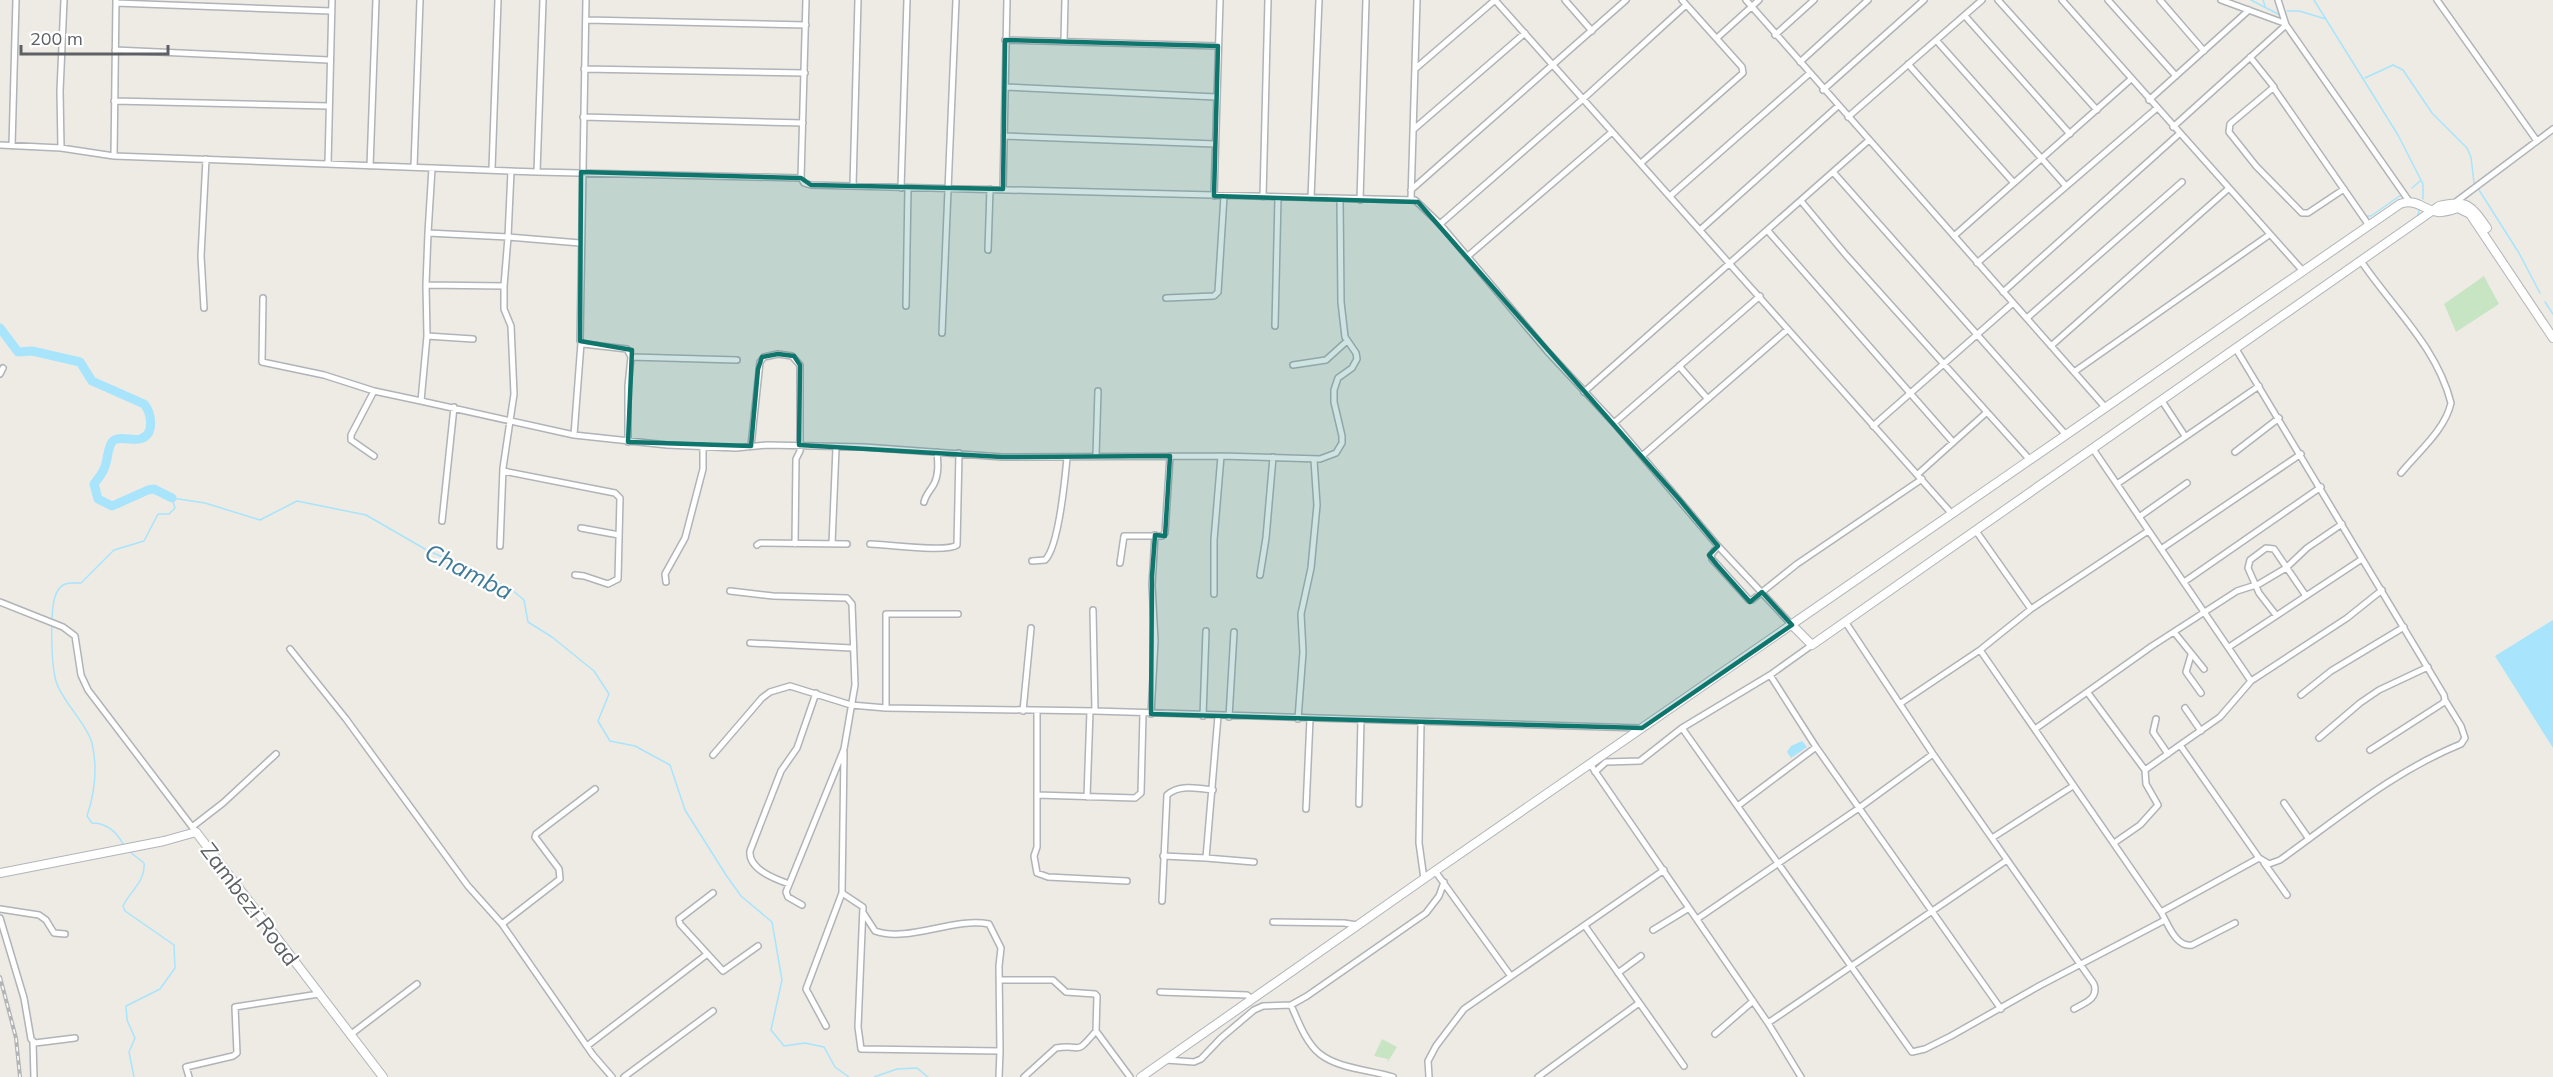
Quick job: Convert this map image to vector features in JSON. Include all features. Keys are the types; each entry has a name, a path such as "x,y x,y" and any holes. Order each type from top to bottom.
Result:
{"main road":[{"path":"1141,1077 1435,871 1593,768 1642,728 2400,204 2409,201 2440,213 2458,208 2470,214 2553,338"},
{"path":"1792,625 1812,645 1846,623 2433,210 2457,201 2466,204 2479,217 2553,329"},
{"name":"Zambezi Road","path":"0,873 122,849 194,830 380,1076"}],"street":[{"path":"12,146 16,0"},
{"path":"61,148 60,91 64,0"},
{"path":"328,164 332,0"},
{"path":"370,166 376,0"},
{"path":"414,167 420,0"},
{"path":"492,169 498,0"},
{"path":"537,172 543,0"},
{"path":"574,435 581,343 581,172 586,0"},
{"path":"806,0 801,178 804,183 901,188 1411,200 1421,204 1468,256 1546,351 1614,423 1718,546 1792,625"},
{"path":"853,186 858,0"},
{"path":"901,188 907,0"},
{"path":"942,333 950,188 956,0"},
{"path":"1003,189 1007,0"},
{"path":"1064,41 1065,0"},
{"path":"1214,196 1220,0"},
{"path":"1263,197 1268,0"},
{"path":"1311,198 1319,0"},
{"path":"1360,200 1366,0"},
{"path":"1411,200 1417,0"},
{"path":"1415,69 1495,0 1952,514"},
{"path":"1565,0 1592,31"},
{"path":"1412,190 1625,0"},
{"path":"1746,0 2105,407"},
{"path":"1717,38 1759,0"},
{"path":"1775,35 1814,0"},
{"path":"1800,62 1868,0"},
{"path":"1824,90 1924,0"},
{"path":"1848,117 1982,0"},
{"path":"1998,0 2097,110"},
{"path":"2062,0 2302,270"},
{"path":"2108,0 2176,76"},
{"path":"2160,0 2204,51"},
{"path":"2221,0 2285,24"},
{"path":"2278,0 2285,24 2409,201"},
{"path":"2437,0 2537,141"},
{"path":"114,156 116,2 331,10"},
{"path":"1440,224 1583,99 1684,2 1742,67 1743,73 1641,163"},
{"path":"2150,100 2249,10"},
{"path":"1965,16 2070,134"},
{"path":"586,20 806,25"},
{"path":"2173,127 2285,24"},
{"path":"1414,129 1525,33"},
{"path":"1005,40 1218,46"},
{"path":"1936,40 2066,186"},
{"path":"115,50 329,60"},
{"path":"2251,56 2368,224"},
{"path":"1908,64 2014,183"},
{"path":"584,69 805,73"},
{"path":"1670,196 1810,74"},
{"path":"1954,236 2131,79"},
{"path":"1005,87 1216,96"},
{"path":"2274,87 2230,124 2229,132 2256,166 2302,213 2308,213 2344,189"},
{"path":"114,101 328,106"},
{"path":"1700,230 1838,106"},
{"path":"1977,263 2157,108"},
{"path":"583,117 803,123"},
{"path":"2457,201 2553,129"},
{"path":"1468,256 1612,132"},
{"path":"2003,292 2179,134"},
{"path":"1004,136 1215,144"},
{"path":"1584,392 1869,140"},
{"path":"0,145 61,148 114,156 537,172 801,178"},
{"path":"204,308 201,256 206,159"},
{"path":"421,401 427,336 426,285 432,168"},
{"path":"500,546 503,471 514,394 511,326 504,309 511,171"},
{"path":"1833,172 2066,435"},
{"path":"2027,318 2182,182"},
{"path":"906,306 908,188"},
{"path":"988,250 990,189"},
{"path":"2051,346 2228,189"},
{"path":"1166,298 1214,296 1218,292 1224,196"},
{"path":"1275,326 1278,198"},
{"path":"263,298 262,362 324,375 374,391 574,435 628,442 703,446 864,447 1002,457 1273,456 1314,460 1336,453 1342,443 1334,390 1338,378 1352,368 1357,359 1356,353 1345,337 1341,302 1340,200"},
{"path":"1801,201 1846,255 2030,460"},
{"path":"1768,231 1953,442"},
{"path":"428,233 580,243"},
{"path":"2074,372 2269,235"},
{"path":"2361,261 2390,302 2420,336 2451,403 2445,419 2401,473"},
{"path":"426,285 504,286"},
{"path":"1614,423 1760,296"},
{"path":"1874,426 2013,303"},
{"path":"1642,456 1787,330"},
{"path":"427,336 473,339"},
{"path":"1293,365 1326,360 1347,341"},
{"path":"581,343 627,349 631,357 628,386 628,442"},
{"path":"2236,349 2428,667 2461,726 2465,738 2461,744 2389,781 2280,860 2269,864 2261,860"},
{"path":"751,446 758,369 764,357 778,354 792,356 800,365 799,445 801,451 796,459 795,544"},
{"path":"631,357 737,360"},
{"path":"1679,366 1707,398"},
{"path":"0,374 3,368"},
{"path":"2117,484 2259,386"},
{"path":"374,391 350,438 374,456"},
{"path":"1096,455 1098,391"},
{"path":"2162,401 2185,436"},
{"path":"442,521 454,407"},
{"path":"1718,546 1711,555 1712,559 1749,600 1752,600 1797,564 1920,477 1953,442 1987,412"},
{"path":"2235,452 2279,418"},
{"path":"666,582 665,574 685,538 703,469 703,446"},
{"path":"832,544 836,448"},
{"path":"2093,449 2251,681"},
{"path":"924,502 925,495 935,483 938,468 937,453"},
{"path":"870,544 940,549 954,548 957,545 959,453"},
{"path":"2161,549 2301,454"},
{"path":"1120,563 1124,536 1162,536 1165,533 1170,456"},
{"path":"1214,594 1214,540 1221,456"},
{"path":"1260,575 1266,538 1273,456"},
{"path":"1032,561 1045,560 1051,552 1059,516 1067,458"},
{"path":"1298,719 1303,652 1301,614 1311,568 1317,505 1314,460"},
{"path":"503,471 615,493 620,498 619,577 616,581 603,584 584,576 574,575"},
{"path":"2139,517 2187,483"},
{"path":"2184,582 2321,487"},
{"path":"2035,729 2237,591 2255,585 2286,568 2307,548 2342,524"},
{"path":"581,528 619,535"},
{"path":"1976,531 2031,609"},
{"path":"1900,703 1980,650 2031,609 2148,531"},
{"path":"1151,714 1155,641 1152,585 1155,535"},
{"path":"757,545 760,543 847,544"},
{"path":"2276,615 2255,585 2248,563 2266,548 2274,549 2306,596"},
{"path":"2229,647 2362,559"},
{"path":"2145,770 2220,717 2251,681 2347,618 2382,590"},
{"path":"730,591 773,596 847,598 852,604 855,685 844,748 842,893 806,989 826,1026"},
{"path":"0,602 71,632 76,640 81,675 88,690 194,830 276,754"},
{"path":"1087,797 1092,711 1093,610"},
{"path":"886,708 886,614 958,614"},
{"path":"1846,623 1933,754 2080,964 2096,991 2092,999 2074,1009"},
{"path":"1023,711 1031,627"},
{"path":"2301,695 2331,671 2404,627"},
{"path":"1203,716 1206,631"},
{"path":"1229,717 1234,632"},
{"path":"2174,632 2204,669"},
{"path":"750,643 852,648"},
{"path":"1801,1077 1753,1001 1593,768 1606,762 1640,761 1682,728 1770,675 1812,645"},
{"path":"290,649 346,719 468,886 502,924 586,1046 612,1077"},
{"path":"1980,650 2114,843 2180,943 2186,946 2235,923"},
{"path":"2191,654 2186,672 2201,693"},
{"path":"2319,738 2379,690 2428,667"},
{"path":"1770,675 1816,747 2001,1009"},
{"path":"714,755 762,698 770,692 790,686 851,705 886,708 1092,711 1420,723 1642,728"},
{"path":"789,884 764,872 752,861 750,851 782,771 797,748 816,693"},
{"path":"2088,693 2145,770 2146,784 2158,805 2140,825 2114,843"},
{"path":"2370,750 2445,700"},
{"path":"2185,708 2201,731"},
{"path":"1037,711 1037,847 1034,856 1037,873 1048,877 1127,881"},
{"path":"1037,795 1135,798 1141,793 1143,714"},
{"path":"1206,858 1218,716"},
{"path":"1306,809 1310,719"},
{"path":"1359,804 1361,720"},
{"path":"2156,720 2153,732 2168,754"},
{"path":"1420,723 1419,843 1424,879"},
{"path":"1682,728 1739,805 1912,1052 1934,1045 2165,920"},
{"path":"2180,745 2287,895"},
{"path":"1739,805 1816,747"},
{"path":"802,905 787,896 789,884 844,748"},
{"path":"1697,919 1860,808 1933,754"},
{"path":"1992,838 2073,786"},
{"path":"1162,901 1167,795 1172,791 1190,787 1212,790"},
{"path":"502,924 560,879 559,869 535,837 536,834 595,789"},
{"path":"2284,802 2309,839"},
{"path":"1164,856 1254,862"},
{"path":"1767,1023 2007,860"},
{"path":"2161,912 2261,860"},
{"path":"1429,1077 1428,1061 1448,1028 1464,1009 1664,870"},
{"path":"1435,871 1510,975"},
{"path":"1166,1060 1194,1062 1201,1059 1221,1038 1254,1010 1263,1006 1291,1005 1426,913 1439,896 1444,882"},
{"path":"713,893 678,921 706,955 725,971 758,946"},
{"path":"842,893 862,904 864,914 858,1027 861,1050 1000,1051"},
{"path":"1653,930 1689,908"},
{"path":"0,909 39,915 46,920 54,933 65,934"},
{"path":"864,914 878,932 905,932 945,926 989,924 1001,948 999,1077"},
{"path":"0,918 24,998 33,1042 34,1077"},
{"path":"1273,922 1357,925"},
{"path":"1585,926 1684,1066"},
{"path":"586,1046 706,955"},
{"path":"1618,973 1641,956"},
{"path":"999,980 1053,980 1066,992 1097,996 1096,1031 1085,1045 1078,1050 1056,1048 1024,1077"},
{"path":"350,1035 417,984"},
{"path":"1160,992 1247,995 1252,999"},
{"path":"189,1077 186,1067 198,1062 233,1056 237,1053 235,1007 319,994"},
{"path":"1715,1034 1753,1001"},
{"path":"1538,1077 1639,1003"},
{"path":"1291,1005 1301,1027 1319,1054 1332,1061 1393,1077"},
{"path":"624,1077 713,1011"},
{"path":"1096,1031 1130,1077"},
{"path":"33,1042 52,1042 75,1038"}],"highlighted area":[{"path":"1005,40 1218,46 1214,196 1418,202 1718,546 1709,555 1717,565 1750,602 1762,592 1792,625 1642,728 1151,714 1152,576 1155,535 1165,536 1170,456 1002,457 799,445 800,365 794,356 778,354 762,357 758,369 751,446 628,442 632,350 580,341 581,172 801,178 811,185 1003,189"}],"green space":[{"path":"2484,276 2499,304 2456,332 2444,304"},
{"path":"1382,1039 1397,1047 1387,1063 1388,1059 1374,1056"}],"water":[{"path":"2553,620 2553,748 2495,656"},
{"path":"1802,741 1807,747 1791,758 1787,752 1791,746"}],"waterway":[{"path":"2251,0 2280,15"},
{"path":"2263,0 2265,6"},
{"path":"2314,0 2398,135 2423,184 2423,199"},
{"path":"2287,11 2299,11 2326,19"},
{"path":"2365,78 2393,65 2403,70 2432,113 2467,148 2471,157 2474,183"},
{"path":"2412,188 2420,181"},
{"path":"2479,190 2519,253 2540,293"},
{"path":"2366,216 2371,216 2401,195"},
{"path":"2418,215 2420,207"},
{"path":"2545,302 2553,314"},
{"path":"0,328 18,352 32,351 80,362 92,381 144,404 151,423 148,433 140,439 117,439 112,442 104,469 94,484 98,499 112,506 154,489 172,498"},
{"name":"Chamba","path":"172,498 205,503 260,520 297,501 366,515 425,549 511,589 524,600 528,622 552,637 594,671 609,694 598,721 610,741 635,746 670,765 685,810 726,875 741,896 772,922 782,980 771,1030 784,1046 805,1043 824,1047 835,1067 849,1077"},
{"path":"123,844 110,829 102,824 92,823 87,816 95,780 94,753 90,736 57,684 52,652 54,599 62,586 68,583 81,583 114,550 144,541 158,514 169,514 175,508 172,499"},
{"path":"130,852 144,863 144,869 140,881 123,906 125,911 174,945 175,968 160,989 126,1006 127,1020 135,1038 129,1052 134,1077"},
{"name":"Chamba","path":"874,1077 897,1069 917,1068 928,1077"}],"railway":[{"path":"0,977 16,1038 20,1077"}]}
